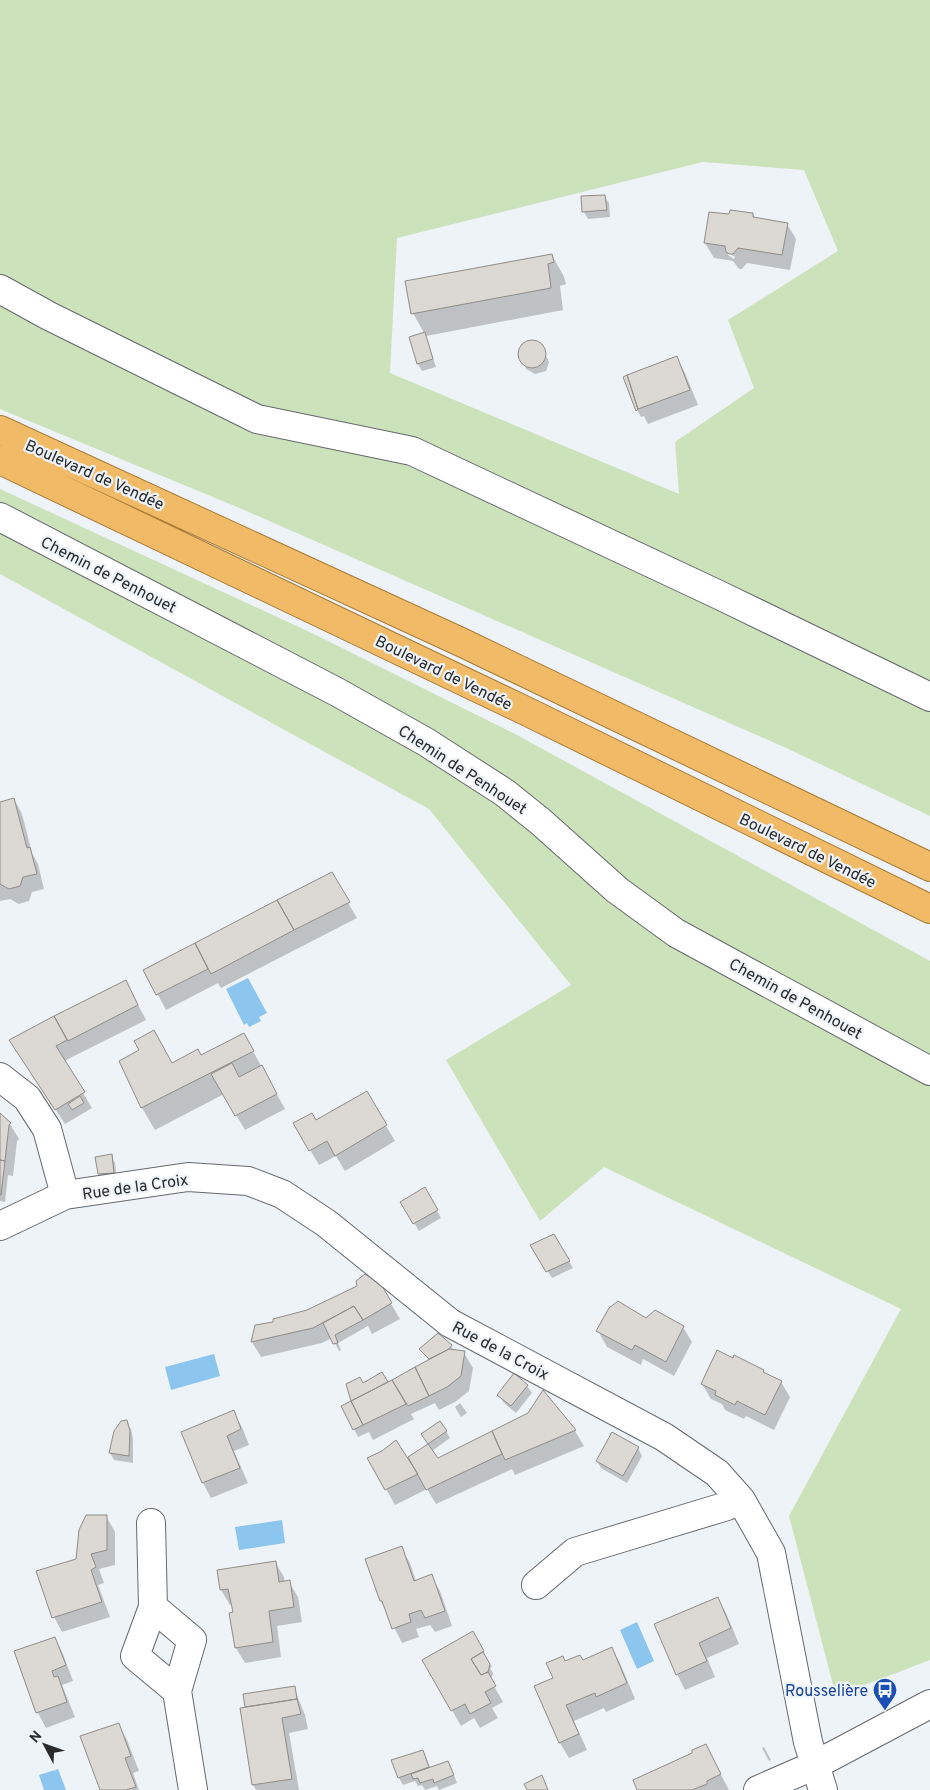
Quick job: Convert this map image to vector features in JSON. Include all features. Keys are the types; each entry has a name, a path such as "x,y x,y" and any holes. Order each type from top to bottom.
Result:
{"highway":[{"name":"Boulevard de Vendée","path":"0,430 463,643 924,860"},
{"name":"Boulevard de Vendée","path":"0,460 528,712 930,909"},
{"path":"886,888 904,912 930,927"}],"street":[{"path":"0,289 48,316 257,419 412,452 717,594 930,697"},
{"name":"Chemin de Penhouet","path":"0,517 337,692 426,742 505,793 541,822 617,890 676,933 930,1071"},
{"path":"0,1077 27,1098 47,1128 65,1196"},
{"name":"Rue de la Croix","path":"0,1226 65,1196 188,1177 248,1181 282,1194 326,1223 450,1323 664,1437 717,1473 741,1500 771,1553 808,1742 819,1777"},
{"path":"536,1585 575,1552 727,1506 741,1500"},
{"path":"151,1523 153,1607 135,1656 177,1691"},
{"path":"153,1607 192,1640 177,1691 193,1790"},
{"path":"758,1790 819,1777 930,1704"}],"green space":[{"path":"0,0 930,0 930,816 784,747 242,509 0,409","holes":["703,162 804,170 838,251 728,320 754,388 675,442 679,494 390,373 397,238"]},
{"path":"0,489 316,635 517,735 930,961 930,1660 836,1696 789,1516 901,1309 604,1167 540,1221 446,1060 571,985 429,809 0,574"}],"water":[{"path":"248,978 267,1013 259,1017 261,1021 249,1027 247,1023 244,1025 226,989"},
{"path":"214,1354 220,1376 171,1390 165,1367"},
{"path":"282,1520 285,1543 239,1550 235,1527"},
{"path":"637,1622 654,1661 637,1669 620,1630"},
{"path":"58,1769 66,1790 44,1790 39,1775"}],"building":[{"path":"605,195 607,210 582,212 581,196"},
{"path":"730,210 753,213 753,217 788,223 782,255 738,248 733,254 729,254 726,252 725,246 704,243 709,212 729,214"},
{"path":"552,254 554,262 548,264 551,288 411,314 405,281"},
{"path":"425,332 433,359 417,364 409,337"},
{"path":"532,340 542,344 546,354 542,364 532,368 522,364 518,354 522,344"},
{"path":"677,356 690,390 638,409 627,375"},
{"path":"627,375 638,409 636,411 623,377"},
{"path":"14,798 27,848 30,847 37,874 23,877 20,886 9,889 0,884 0,802"},
{"path":"332,872 350,902 294,930 277,900"},
{"path":"277,900 294,930 211,974 195,943"},
{"path":"195,943 208,969 156,995 143,970"},
{"path":"126,980 138,1005 68,1041 54,1016"},
{"path":"54,1016 67,1040 56,1046 85,1092 55,1110 9,1040"},
{"path":"154,1030 172,1063 198,1049 201,1055 244,1033 254,1051 141,1108 119,1061 139,1050 134,1041"},
{"path":"232,1063 239,1077 262,1065 277,1094 235,1116 211,1074"},
{"path":"367,1091 387,1125 335,1156 327,1141 309,1151 293,1123 312,1113 316,1120"},
{"path":"80,1096 84,1103 72,1110 68,1104"},
{"path":"0,1113 11,1123 9,1125 5,1161 0,1160"},
{"path":"112,1154 114,1173 98,1174 95,1157"},
{"path":"0,1160 5,1161 1,1195 0,1195"},
{"path":"425,1187 438,1210 413,1224 400,1202"},
{"path":"554,1234 570,1261 546,1272 530,1245"},
{"path":"365,1274 381,1284 392,1303 363,1320 354,1306 313,1328 251,1342 255,1325 273,1322 273,1319 307,1310 357,1286 356,1281"},
{"path":"618,1301 646,1318 655,1310 684,1326 666,1362 635,1345 632,1350 596,1331 609,1308"},
{"path":"354,1306 363,1320 335,1335 338,1343 333,1344 323,1323"},
{"path":"438,1333 452,1345 449,1349 429,1359 419,1349"},
{"path":"449,1349 465,1351 461,1376 447,1387 429,1396 415,1367"},
{"path":"717,1350 733,1358 734,1355 782,1381 765,1415 737,1401 735,1405 715,1395 716,1391 701,1384"},
{"path":"415,1367 429,1396 408,1406 392,1380"},
{"path":"382,1372 388,1382 351,1401 346,1384 360,1377 363,1383"},
{"path":"514,1373 528,1385 511,1406 497,1395"},
{"path":"392,1380 406,1404 363,1425 351,1401"},
{"path":"543,1390 576,1430 505,1460 492,1431 528,1413"},
{"path":"351,1401 363,1425 353,1430 341,1406"},
{"path":"234,1410 241,1429 227,1436 240,1468 202,1483 181,1432"},
{"path":"127,1420 130,1431 129,1456 109,1453 114,1431 121,1421"},
{"path":"440,1421 447,1431 428,1444 421,1434"},
{"path":"492,1431 502,1454 426,1490 408,1457 428,1444 438,1458"},
{"path":"612,1432 639,1447 623,1476 596,1461"},
{"path":"396,1440 418,1474 385,1490 367,1458 382,1451"},
{"path":"86,1515 107,1515 107,1550 91,1554 96,1567 91,1570 102,1602 52,1618 36,1571 76,1559 79,1530"},
{"path":"402,1546 414,1581 432,1574 445,1611 425,1618 421,1610 409,1614 411,1622 392,1629 365,1559"},
{"path":"276,1561 279,1582 290,1580 294,1607 269,1611 273,1642 235,1648 229,1613 233,1612 228,1589 220,1590 217,1570"},
{"path":"718,1597 731,1628 699,1643 707,1661 676,1675 654,1624"},
{"path":"473,1631 484,1651 471,1659 481,1675 488,1672 496,1686 485,1692 491,1703 470,1714 465,1704 451,1711 422,1660"},
{"path":"55,1637 66,1665 52,1671 54,1677 58,1676 67,1702 36,1713 14,1651"},
{"path":"612,1647 627,1683 596,1697 595,1693 566,1705 579,1734 559,1743 534,1686 553,1678 546,1663 563,1656 565,1661 580,1655 583,1660"},
{"path":"483,1652 490,1664 488,1672 481,1675 471,1659"},
{"path":"295,1686 297,1699 245,1707 243,1694"},
{"path":"297,1699 301,1714 282,1718 292,1779 252,1785 240,1708"},
{"path":"119,1723 131,1756 125,1758 136,1787 126,1790 100,1790 80,1736"},
{"path":"706,1744 721,1774 707,1781 707,1784 692,1790 637,1790 633,1780 692,1753 692,1750"},
{"path":"423,1750 429,1767 398,1778 391,1760"},
{"path":"448,1761 454,1775 434,1783 433,1779 420,1783 418,1778 413,1779 411,1774"},
{"path":"542,1775 548,1790 527,1790 524,1784"}],"place":[{"name":"Rousselière","path":"885,1711"}]}
